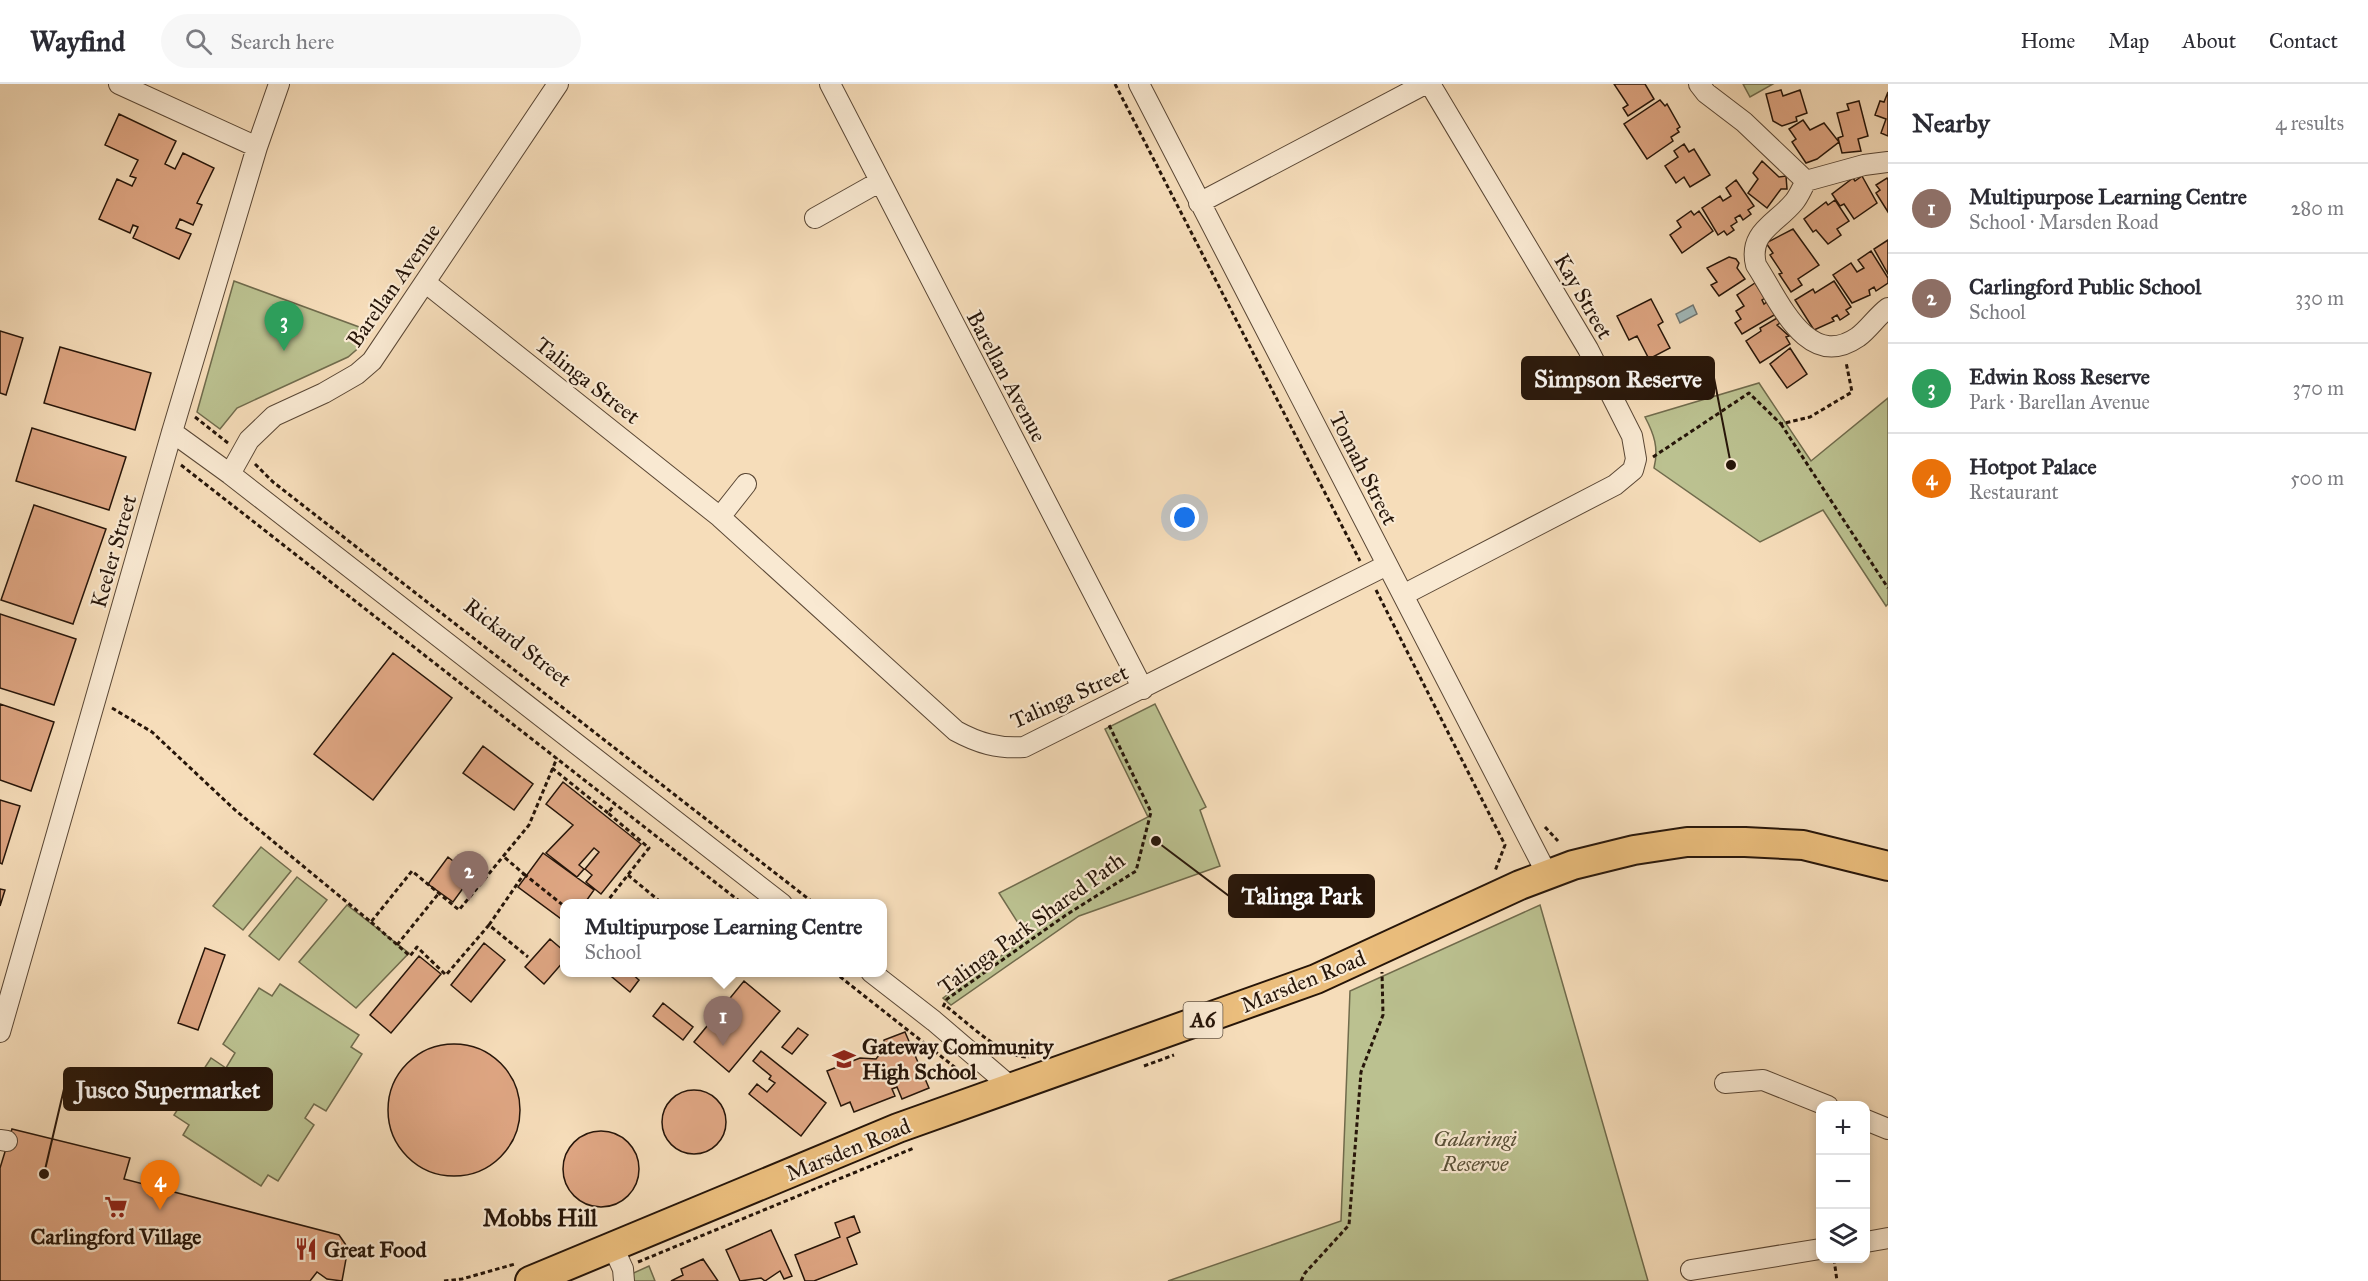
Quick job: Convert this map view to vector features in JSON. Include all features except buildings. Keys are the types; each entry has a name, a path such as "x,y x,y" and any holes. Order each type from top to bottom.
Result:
{"highway":[{"name":"Marsden Road","path":"530,1281 620,1265 878,1136 1305,983 1385,963 1547,874 1604,856 1687,842 1803,845 1888,866"}],"street":[{"path":"119,84 257,147"},
{"name":"Keeler Street","path":"0,1032 172,432 257,147 279,84"},
{"name":"Barellan Avenue","path":"230,474 249,440 274,416 324,393 357,374 372,361 558,84"},
{"name":"Barellan Avenue","path":"830,84 879,183 1143,689"},
{"name":"Tomah Street","path":"1139,84 1547,874"},
{"path":"1199,202 1425,84"},
{"name":"Kay Street","path":"1430,84 1588,349 1632,436 1636,459 1633,470"},
{"path":"1699,84 1706,93 1770,144 1806,181"},
{"path":"1888,162 1864,165 1806,181 1794,202 1757,237 1754,256 1756,265 1801,333 1822,347 1843,345 1859,336 1888,308"},
{"path":"815,218 879,183"},
{"name":"Talinga Street","path":"426,283 720,517 936,714 972,740 1004,748 1024,747 1387,565"},
{"name":"Rickard Street","path":"172,432 230,474 777,899"},
{"path":"1403,595 1615,485 1633,470"},
{"path":"720,517 746,484"},
{"path":"878,977 1011,1087"},
{"path":"1725,1083 1763,1080 1816,1101"},
{"path":"1870,1122 1888,1129"},
{"path":"1870,1241 1888,1238"},
{"path":"1691,1270 1816,1250"}],"path":[{"name":"Tomah Street","path":"1115,84 1505,845 1497,870 1488,874"},
{"path":"1781,424 1810,417 1852,392 1843,345"},
{"path":"1633,470 1749,393 1781,424 1888,588"},
{"name":"Rickard Street","path":"194,416 282,489 810,899"},
{"path":"177,462 737,899"},
{"path":"96,703 119,711 152,732 235,810 410,956 417,947 446,975 489,925 524,874"},
{"name":"Talinga Park Shared Path","path":"942,1009 947,999 1066,915 1136,871 1151,812 1108,723 1116,719"},
{"path":"371,922 412,871 459,910 529,825 556,758"},
{"path":"552,768 649,848 608,899"},
{"path":"608,813 615,804"},
{"path":"503,856 560,903"},
{"path":"628,875 658,899"},
{"path":"397,945 439,893"},
{"path":"489,925 528,957"},
{"path":"1301,1281 1305,1273 1349,1225 1361,1072 1383,1015 1385,963"},
{"name":"Marsden Road","path":"1373,977 1385,963"},
{"path":"840,977 966,1076"},
{"path":"1002,1049 1020,1058 1034,1056"},
{"path":"1139,1068 1174,1055"},
{"name":"Marsden Road","path":"620,1265 922,1145"},
{"path":"1835,1263 1838,1281"},
{"path":"444,1281 462,1279"}],"green space":[{"path":"1743,84 1773,84 1750,97"},
{"path":"234,281 370,331 362,345 348,357 237,408 220,429 197,412"},
{"path":"1759,383 1811,461 1888,398 1888,604 1886,606 1823,510 1760,542 1654,468 1655,441 1645,417"},
{"path":"1155,704 1206,807 1200,810 1220,866 1079,916 951,1005 943,998 1027,937 999,893 1148,817 1105,729"},
{"path":"261,847 291,871 243,930 213,906"},
{"path":"297,877 327,900 279,960 249,936"},
{"path":"347,905 409,953 356,1008 299,962"},
{"name":"Galaringi Reserve","path":"1540,905 1648,1281 1168,1281 1341,1221 1350,991"},
{"path":"280,984 359,1035 351,1047 362,1054 326,1111 314,1104 305,1118 314,1125 278,1181 268,1175 261,1186 183,1135 189,1125 174,1115 211,1058 226,1068 235,1053 223,1044 259,988 272,996"},
{"path":"649,1266 655,1281 616,1281"}],"water":[{"path":"1693,305 1697,314 1680,323 1676,314"}],"place":[{"name":"Edwin Ross Reserve","path":"284,351"},
{"name":"Simpson Reserve","path":"1731,465"},
{"name":"Talinga Park","path":"1156,841"},
{"name":"Carlingford Public School","path":"469,901"},
{"name":"Multipurpose Learning Centre","path":"723,1046"},
{"name":"Gateway Community High School","path":"844,1059"},
{"name":"Jusco Supermarket","path":"44,1174"},
{"name":"Carlingford Village","path":"116,1207"},
{"name":"Hotpot Palace","path":"160,1210"},
{"name":"Great Food","path":"306,1249"}],"district":[{"name":"Mobbs Hill","path":"540,1218"}]}
